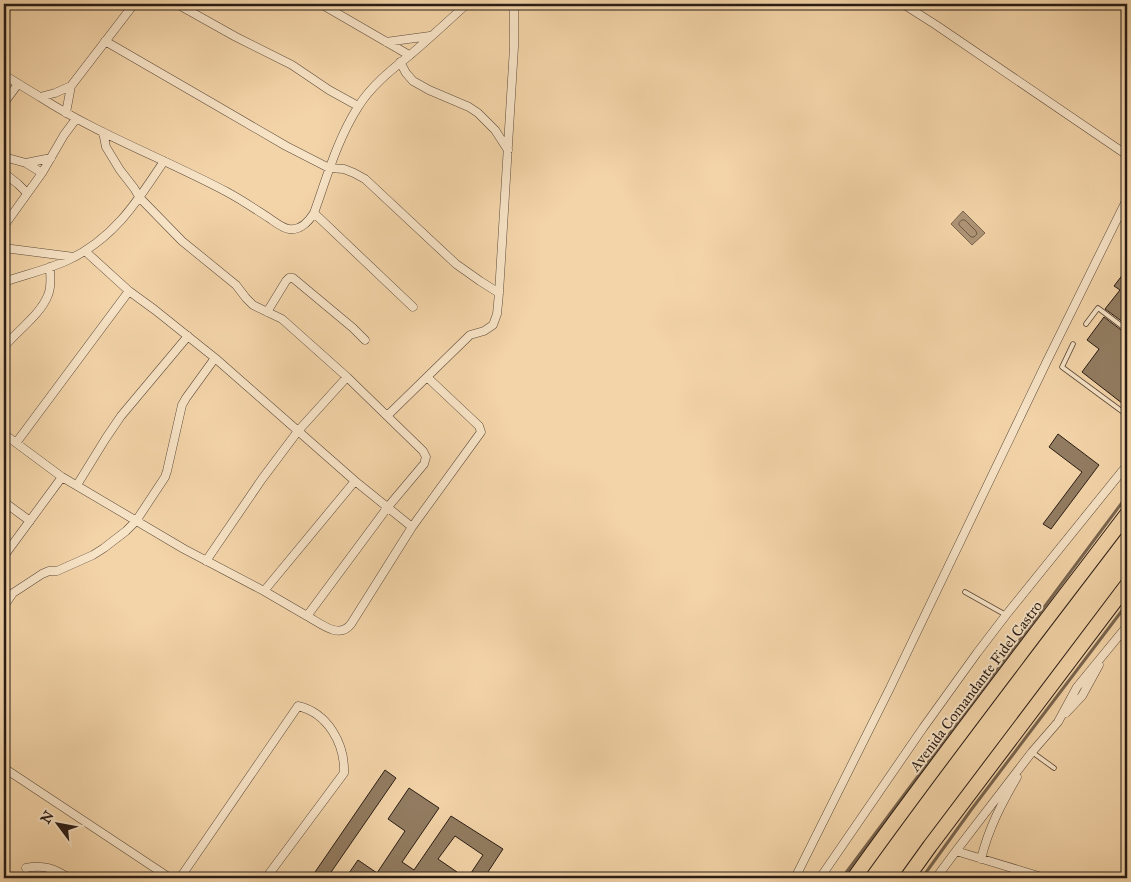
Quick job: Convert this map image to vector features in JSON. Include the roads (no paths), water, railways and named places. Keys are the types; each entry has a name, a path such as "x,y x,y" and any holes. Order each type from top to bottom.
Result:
{"highway":[{"name":"Avenida Comandante Fidel Castro","path":"854,878 1127,514"},
{"path":"908,878 970,792 1127,584"}],"street":[{"path":"66,113 71,86 134,4"},
{"path":"177,4 236,37 292,65 329,90 358,106"},
{"path":"321,4 409,55"},
{"path":"4,75 66,113 198,177 291,229 300,227 314,213 329,168 358,106 372,88 465,4"},
{"path":"387,416 470,335 484,331 493,325 497,314 514,47 514,4"},
{"path":"903,4 1127,155"},
{"path":"386,42 430,36"},
{"path":"105,42 286,146 329,168 344,169 365,179 456,264 499,293"},
{"path":"400,62 413,81 478,113 495,130 508,150"},
{"path":"4,103 18,84"},
{"path":"40,97 71,86"},
{"path":"4,226 42,173 76,118"},
{"path":"103,132 106,147 114,162 140,198 182,241 236,285 253,304 282,319 347,377 426,456 424,464 387,508 307,616"},
{"path":"4,157 26,163 42,173"},
{"path":"26,163 51,158"},
{"path":"4,282 50,267 74,257 96,244 109,233 140,198 164,161"},
{"path":"4,173 28,193"},
{"path":"795,878 898,672 1127,199"},
{"path":"314,213 413,307"},
{"path":"4,248 74,257"},
{"path":"85,251 129,291 215,358 355,481 412,528"},
{"path":"4,347 42,306 48,296 51,285 50,267"},
{"path":"267,312 286,281 289,278 294,278 365,340"},
{"path":"16,443 129,291"},
{"path":"77,485 121,416 188,336"},
{"path":"4,606 20,587 42,574 93,555 115,540 136,521 167,470 184,400 215,358"},
{"path":"206,561 262,479 298,431 347,377"},
{"path":"4,434 62,477 136,521 334,631 340,632 348,628 412,528 480,432 479,426 427,377"},
{"path":"820,878 977,653 1123,470"},
{"path":"4,556 62,477"},
{"path":"264,591 355,481"},
{"path":"4,502 30,521"},
{"path":"936,878 1032,752 1082,696 1107,651 1127,626"},
{"path":"180,878 298,706 308,708 327,723 334,732 342,752 344,773 266,878"},
{"path":"981,859 994,819 1032,752"},
{"path":"4,768 170,878"},
{"path":"956,851 1045,878"},
{"path":"26,868 37,866 51,869 69,878"},
{"path":"132,878 140,878"}],"lane":[{"path":"1086,324 1098,308 1127,330"},
{"path":"1073,344 1062,367 1127,415"},
{"path":"966,592 1006,615"},
{"path":"1032,752 1054,768"}],"water":[{"path":"963,211 985,233 972,245 951,224"}],"waterway":[{"path":"842,878 1127,496"},
{"path":"922,878 971,810 1127,604"}]}
